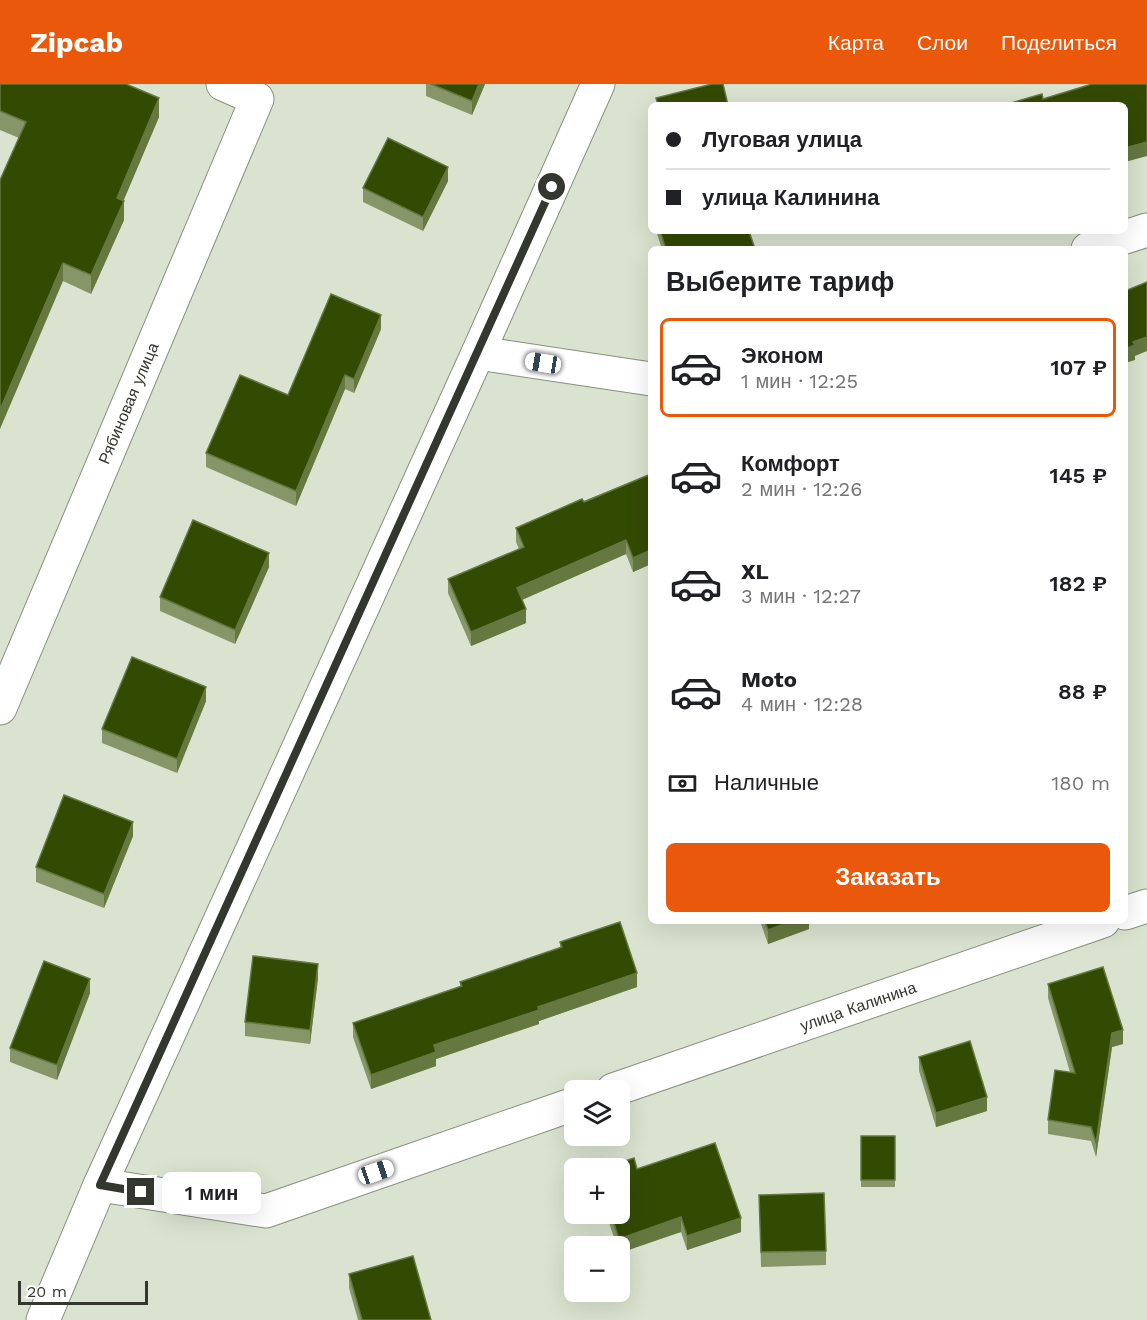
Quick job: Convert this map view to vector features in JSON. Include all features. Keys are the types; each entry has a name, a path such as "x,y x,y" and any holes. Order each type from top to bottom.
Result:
{"street":[{"name":"Рябиновая улица","path":"0,708 256,99 223,84"},
{"path":"43,1320 100,1185 598,84"},
{"path":"1097,246 1147,230"},
{"path":"478,353 648,379"},
{"path":"1128,912 1147,906"},
{"name":"улица Калинина","path":"630,1084 1094,924"},
{"path":"100,1185 266,1210 564,1107"}],"building":[{"path":"0,84 126,84 159,98 117,198 124,201 91,275 63,263 0,410 0,180 26,122 0,111"},
{"path":"431,84 479,84 472,101"},
{"path":"712,84 723,84 727,102 657,102 656,98"},
{"path":"1092,84 1147,84 1147,142 1128,147 1128,102 1014,102 1042,94 1043,99"},
{"path":"388,138 448,167 423,217 363,188"},
{"path":"661,234 750,234 754,246 665,246"},
{"path":"1147,282 1147,337 1133,342 1135,345 1128,348 1128,290"},
{"path":"331,294 381,315 354,379 345,375 296,491 206,453 240,375 288,395"},
{"path":"648,475 648,551 633,558 626,540 517,588 526,609 471,632 448,579 524,547 516,528 582,499 584,502"},
{"path":"193,520 269,553 235,630 160,597"},
{"path":"132,657 206,687 177,759 102,729"},
{"path":"64,795 133,822 104,894 36,867"},
{"path":"620,922 637,973 538,1007 539,1010 434,1045 436,1052 371,1075 353,1023 462,986 460,982 562,947 560,942"},
{"path":"766,924 784,924 768,930"},
{"path":"253,956 318,964 310,1030 245,1022"},
{"path":"44,961 90,979 57,1065 10,1048"},
{"path":"1103,967 1123,1030 1112,1033 1096,1143 1091,1127 1048,1120 1055,1070 1075,1073 1048,984"},
{"path":"970,1041 987,1097 936,1113 919,1057"},
{"path":"861,1136 895,1136 895,1180 861,1180"},
{"path":"715,1143 741,1218 687,1236 681,1217 627,1236 618,1236 614,1224 630,1224 630,1159 634,1158 637,1169"},
{"path":"824,1193 826,1251 761,1252 759,1195"},
{"path":"413,1256 431,1320 362,1320 349,1274"}],"route":[{"path":"141,1192 100,1185 552,187"}]}
